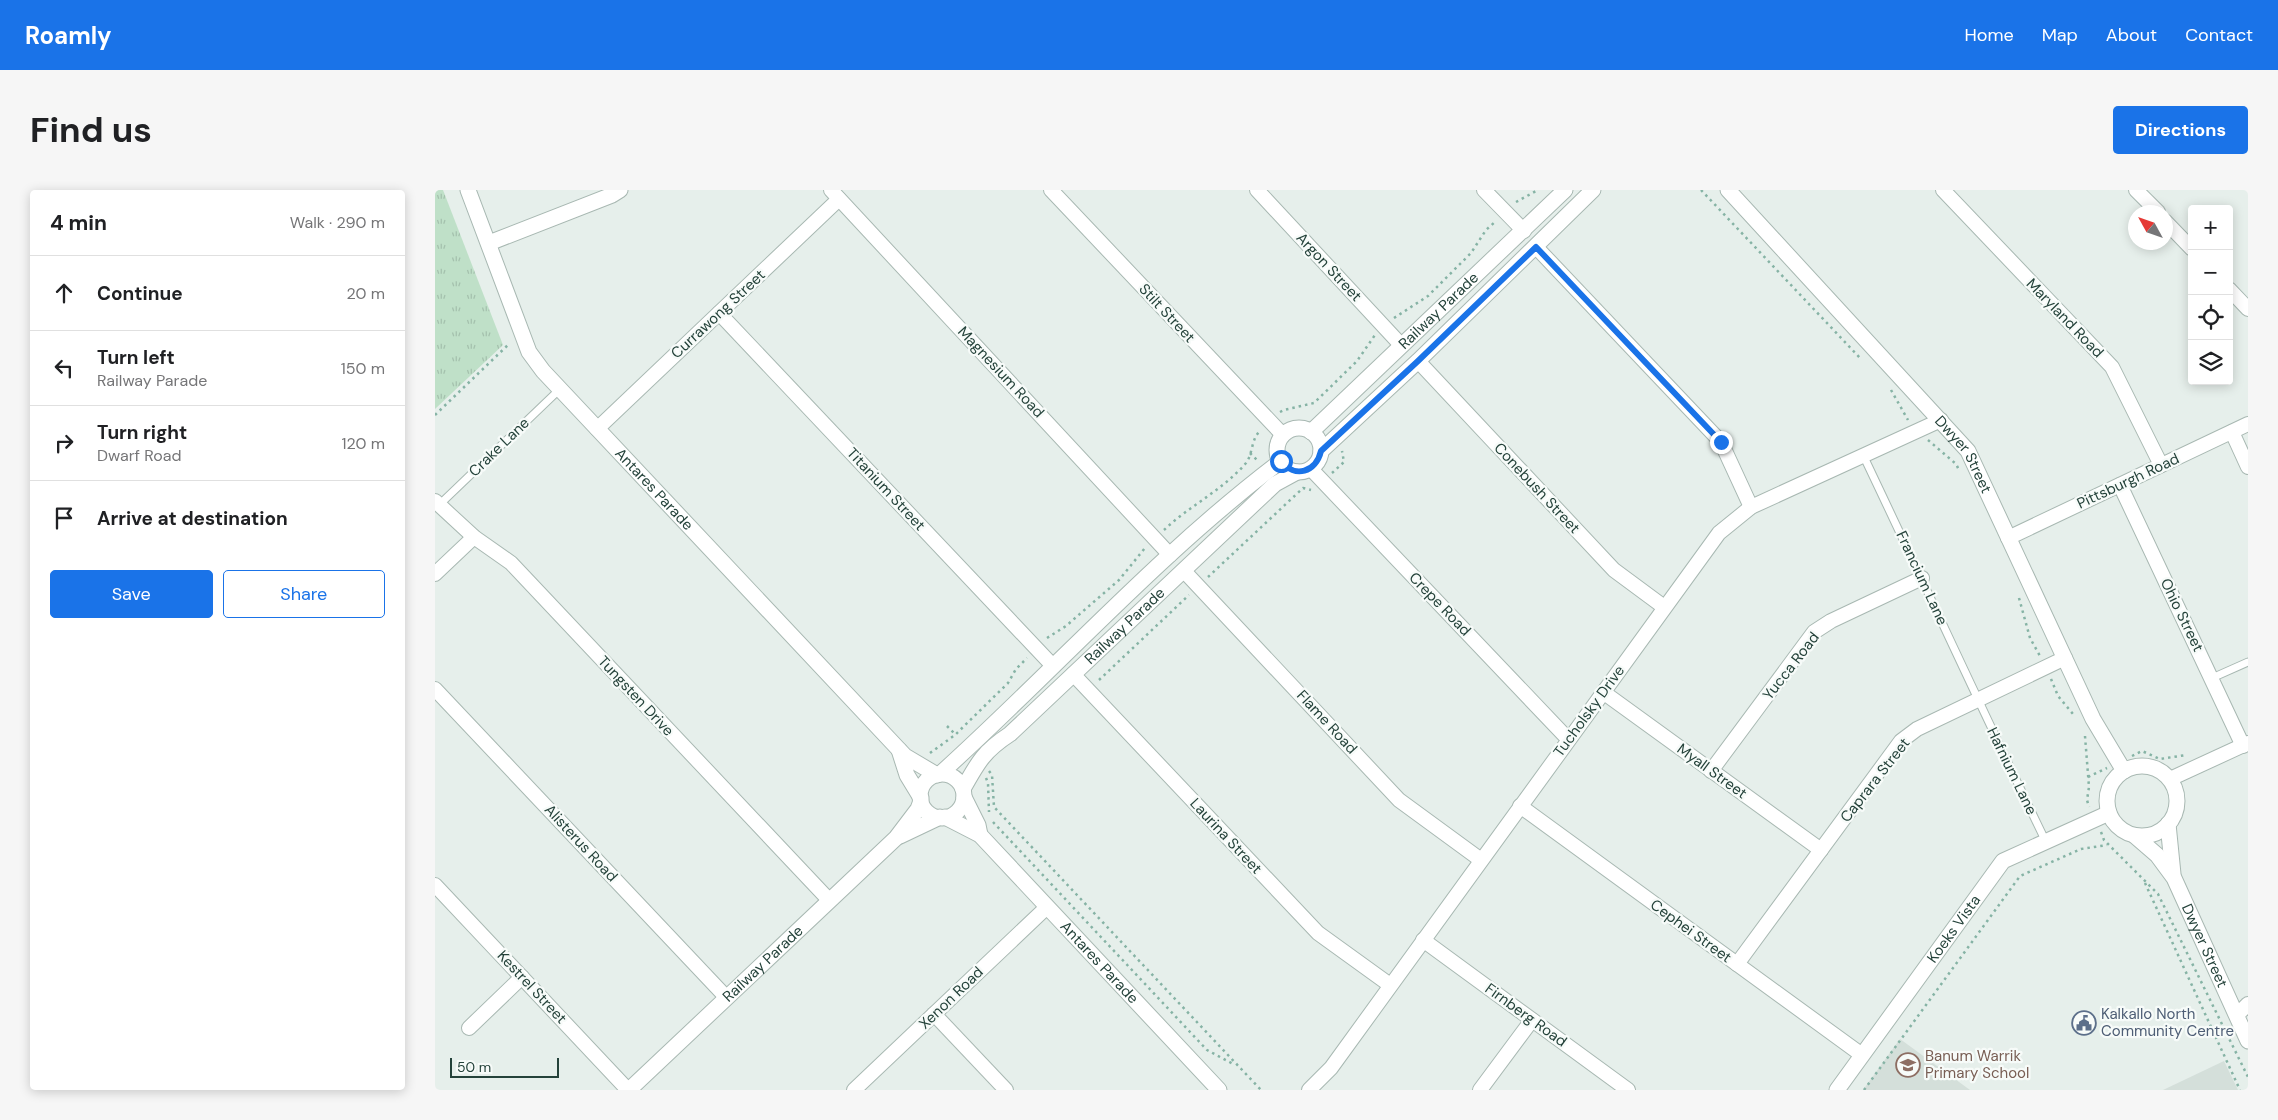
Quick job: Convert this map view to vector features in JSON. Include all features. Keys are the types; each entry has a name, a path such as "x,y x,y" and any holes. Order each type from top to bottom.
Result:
{"street":[{"name":"Antares Parade","path":"468,190 521,333 529,352 543,372 899,750 918,765 939,775"},
{"path":"489,243 612,195 620,190"},
{"name":"Stilt Street","path":"1051,190 1283,435"},
{"name":"Argon Street","path":"1257,190 1401,345"},
{"path":"1484,190 1524,231"},
{"name":"Railway Parade","path":"1311,432 1565,190"},
{"name":"Railway Parade","path":"1321,451 1418,361 1593,190"},
{"name":"Dwyer Street","path":"1728,190 1941,420 1967,451 2093,718 2122,766"},
{"name":"Maryland Road","path":"1943,190 2112,367 2161,465"},
{"path":"2136,190 2150,205"},
{"name":"Currawong Street","path":"597,428 719,313 835,194"},
{"name":"Magnesium Road","path":"835,194 1171,555"},
{"path":"2173,229 2188,245"},
{"path":"1536,247 1721,442 1751,507"},
{"path":"2233,293 2248,309"},
{"name":"Titanium Street","path":"719,313 1053,666"},
{"name":"Conebush Street","path":"1418,361 1614,570 1664,607"},
{"name":"Tucholsky Drive","path":"1309,1090 1331,1068 1719,533 1751,507 1864,457 1941,420"},
{"name":"Pittsburgh Road","path":"2008,538 2248,424"},
{"path":"1297,428 1311,432 1317,437 1321,451 1319,458 1304,470 1291,470 1281,461 1278,448 1283,435 1297,428"},
{"path":"2232,432 2248,467"},
{"name":"Railway Parade","path":"939,775 1171,555 1251,483 1281,461"},
{"name":"Railway Parade","path":"963,793 976,764 995,744 1010,734 1275,484 1304,470"},
{"name":"Crepe Road","path":"1304,470 1568,739"},
{"name":"Ohio Street","path":"2120,484 2212,678 2246,744"},
{"name":"Tungsten Drive","path":"437,503 474,536 511,563 829,900"},
{"path":"435,574 474,536"},
{"name":"Flame Road","path":"1184,571 1399,800 1481,860"},
{"name":"Yucca Road","path":"1711,771 1814,632 1831,621 1922,578"},
{"name":"Caprara Street","path":"1737,964 1901,741 1917,730 2065,658"},
{"name":"Laurina Street","path":"1073,674 1318,932 1390,985"},
{"name":"Alisterus Road","path":"435,689 726,997"},
{"name":"Myall Street","path":"1603,692 1821,850"},
{"path":"2170,780 2246,744"},
{"name":"Antares Parade","path":"899,750 907,775 921,799"},
{"path":"2122,766 2146,766 2156,769 2170,780 2176,794 2177,805 2174,815 2168,824 2153,833 2135,836 2124,831 2115,823 2109,813 2107,801 2109,789 2122,766"},
{"path":"939,775 954,778 963,793 959,810 942,818 928,812 921,799 923,786 927,780 939,775"},
{"name":"Antares Parade","path":"963,793 978,825 980,835"},
{"name":"Railway Parade","path":"628,1090 896,838 918,809 921,799"},
{"name":"Cephei Street","path":"1520,806 1863,1055"},
{"name":"Koeks Vista","path":"1837,1090 2003,861 2109,813"},
{"name":"Antares Parade","path":"942,818 980,835 1219,1090"},
{"name":"Railway Parade","path":"896,838 942,818"},
{"name":"Dwyer Street","path":"2168,824 2169,849 2174,878"},
{"name":"Dwyer Street","path":"2135,836 2157,855 2174,878 2248,1041"},
{"name":"Kestrel Street","path":"435,885 628,1090"},
{"name":"Xenon Road","path":"854,1090 1047,906"},
{"name":"Firnberg Road","path":"1423,940 1628,1090"},
{"path":"469,1028 522,977"},
{"path":"2237,1014 2248,1004"},
{"path":"935,1014 1006,1090"},
{"path":"1480,1090 1532,1020"}],"lane":[{"name":"Crake Lane","path":"437,503 560,389"},
{"name":"Francium Lane","path":"1864,457 1922,578 1977,701"},
{"path":"2212,678 2248,662"},
{"name":"Hafnium Lane","path":"1977,701 2046,842"}],"path":[{"path":"929,754 950,739 1008,683 1016,668 1051,635 1066,626 1119,580 1156,538 1247,462 1257,434 1269,421 1284,410 1314,403 1357,361 1371,338 1398,315 1428,296 1471,253 1486,230 1515,202 1537,190"},
{"path":"1701,190 1863,361"},
{"path":"435,415 521,333"},
{"path":"1890,389 1906,419 1956,464 1961,472"},
{"path":"2018,596 2030,638 2046,667 2058,696 2079,720"},
{"path":"2084,734 2087,741 2086,758"},
{"path":"950,739 964,752"},
{"path":"2088,777 2122,766 2143,752 2159,759 2187,755"},
{"path":"976,764 982,769 988,782 989,813 993,822 1207,1050 1239,1067"},
{"path":"993,807 1261,1090"},
{"path":"1864,1090 2020,876 2081,848 2108,845"},
{"path":"2240,1090 2144,882 2157,894 2248,1077"}],"shaded area":[{"name":"Banum Warrik Primary School","path":"1900,1039 1970,1090 1863,1090"},
{"path":"2224,1061 2238,1090 2163,1090"}],"green space":[{"path":"435,190 443,190 503,345 435,409"}],"place":[{"name":"Kalkallo North Community Centre","path":"2084,1023"},
{"name":"Banum Warrik Primary School","path":"1908,1065"}],"route":[{"path":"1281,461 1285,466 1297,472 1311,469 1316,464 1321,451 1536,247 1721,442"}]}
